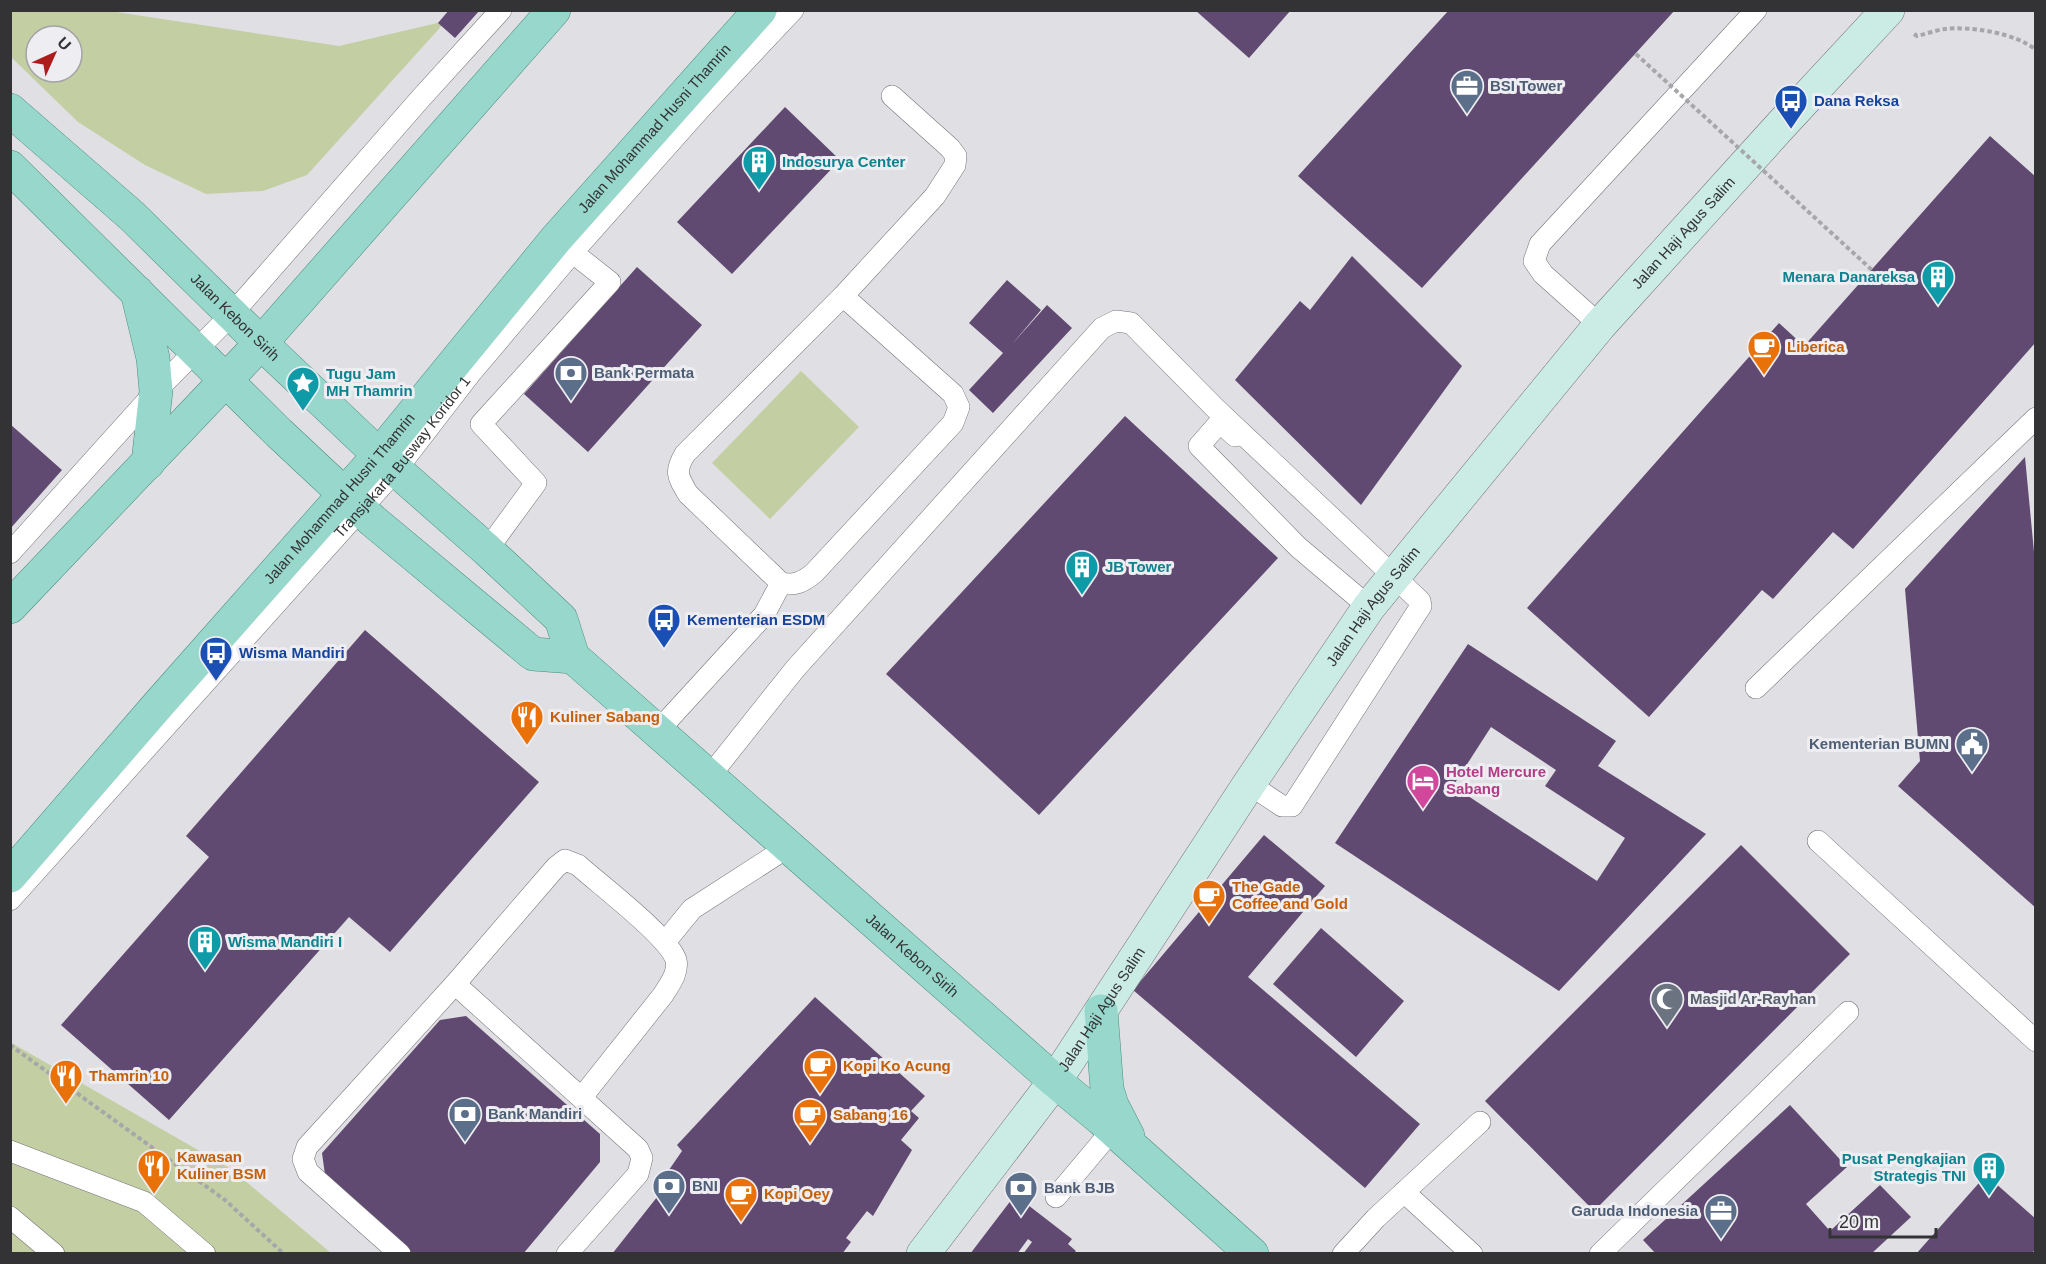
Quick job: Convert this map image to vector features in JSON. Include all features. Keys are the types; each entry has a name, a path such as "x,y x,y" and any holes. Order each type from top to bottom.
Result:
{"main road":[{"path":"10,607 227,381 554,10"},
{"name":"Jalan Mohammad Husni Thamrin","path":"10,876 158,705 388,463 760,10"},
{"name":"Jalan Kebon Sirih","path":"10,110 132,216 261,343 388,463 561,619 573,657 1055,1081 1113,1129 1252,1254"},
{"path":"10,167 352,502 533,654 573,657"},
{"path":"137,292 153,358 156,391 148,463"},
{"path":"1101,1011 1107,1089 1112,1105 1140,1153"}],"street":[{"name":"Jalan Haji Agus Salim","path":"932,1250 1055,1081 1249,784 1394,575 1600,325 1783,123 1899,20"}],"lane":[{"path":"10,553 156,391 232,314 501,10"},
{"path":"487,550 536,483 481,424 610,282 564,246 700,109 793,10"},
{"path":"1600,325 1543,274 1534,261 1540,244 1756,10"},
{"path":"843,296 953,394 959,407 952,423 814,573 793,586 781,583 688,494 678,477 678,466 685,454 843,296 935,196 955,165 956,156 950,148 892,96"},
{"path":"709,777 795,669 1102,328 1116,321 1131,323 1215,408 1416,596 1421,606 1292,806 1282,806 1249,784"},
{"path":"1756,688 2036,418"},
{"path":"1332,518 1314,512 1221,422 1199,446 1298,547 1370,607"},
{"name":"Transjakarta Busway Koridor 1","path":"10,900 352,502"},
{"path":"657,732 764,615 781,583"},
{"path":"1818,841 2036,1041"},
{"path":"665,942 692,909 788,847"},
{"path":"400,1254 308,1172 303,1159 307,1147 455,984 556,867 565,860 578,866 665,942 676,961 674,978 663,995 582,1097"},
{"path":"455,984 638,1149 642,1158 638,1174 567,1254"},
{"path":"1609,1251 1848,1012"},
{"path":"1343,1254 1404,1192 1480,1122"},
{"path":"1056,1197 1113,1129"},
{"path":"10,1151 144,1203 205,1254"},
{"path":"1404,1192 1472,1254"},
{"path":"10,1217 54,1254"}],"path":[{"path":"1899,20 1917,36 1944,28 1984,29 2029,44 2036,50"},
{"path":"1636,54 1872,270"},
{"path":"10,1045 225,1200 284,1254"}],"green space":[{"path":"10,11 110,11 339,46 446,21 307,175 263,191 206,194 145,165 78,122 39,84 84,84 84,24 24,24 24,70 11,57"},
{"path":"801,371 859,427 770,519 712,463"},
{"name":"Thamrin 10","path":"10,1042 231,1169 331,1253 11,1253"}],"building":[{"path":"449,10 480,10 455,38 438,23"},
{"path":"1195,10 1291,10 1249,58"},
{"name":"BSI Tower","path":"1449,10 1675,10 1422,288 1298,176"},
{"name":"Indosurya Center","path":"785,107 840,160 732,274 677,222"},
{"path":"1990,136 2036,177 2036,342 1853,549 1833,532 1773,599 1762,590 1649,717 1527,608 1779,323 1804,346"},
{"path":"1352,256 1462,366 1361,505 1235,380 1300,301 1310,310"},
{"path":"637,267 702,325 588,452 524,394"},
{"path":"1007,280 1041,310 1013,343 1047,305 1072,328 993,413 969,390 1003,353 969,323"},
{"path":"1125,416 1278,558 1039,815 886,674"},
{"path":"10,424 62,470 10,529"},
{"path":"2025,457 2036,573 2036,908 1898,786 1920,761 1905,589"},
{"path":"365,630 539,782 390,952 349,917 169,1120 61,1025 209,857 186,836"},
{"name":"Hotel Mercure Sabang","path":"1468,644 1616,741 1598,766 1706,834 1559,991 1335,843","holes":["1491,727 1556,770 1545,786 1625,838 1597,881 1453,786"]},
{"path":"1264,835 1325,886 1248,977 1420,1124 1365,1188 1133,990"},
{"name":"Masjid Ar-Rayhan","path":"1741,845 1850,954 1594,1211 1485,1101"},
{"path":"1321,928 1404,1001 1356,1057 1273,984"},
{"path":"815,997 925,1096 911,1111 919,1118 901,1140 912,1150 873,1216 867,1211 846,1238 851,1242 842,1254 612,1254 665,1187 660,1183 682,1151 677,1145"},
{"name":"Bank Mandiri","path":"466,1016 600,1134 600,1162 523,1254 409,1254 326,1182 322,1153 440,1020"},
{"path":"1790,1105 1847,1167 1806,1204 1830,1231 1880,1185 1911,1217 1871,1254 1784,1254 1782,1252 1780,1254 1656,1254 1643,1240"},
{"name":"Pusat Pengkajian Strategis TNI","path":"1986,1175 2036,1219 2036,1249 2031,1254 1916,1254"},
{"name":"Bank BJB","path":"1015,1195 1072,1239 1068,1244 1076,1251 1073,1254 1023,1254 1032,1242 1028,1239 1017,1254 970,1254"}],"place":[{"name":"BSI Tower","path":"1467,115"},
{"name":"Dana Reksa","path":"1791,130"},
{"name":"Indosurya Center","path":"759,191"},
{"name":"Menara Danareksa","path":"1938,306"},
{"name":"Liberica","path":"1764,376"},
{"name":"Bank Permata","path":"571,402"},
{"name":"Tugu Jam MH Thamrin","path":"303,412"},
{"name":"JB Tower","path":"1082,596"},
{"name":"Kementerian ESDM","path":"664,649"},
{"name":"Wisma Mandiri","path":"216,682"},
{"name":"Kuliner Sabang","path":"527,746"},
{"name":"Kementerian BUMN","path":"1972,773"},
{"name":"Hotel Mercure Sabang","path":"1423,810"},
{"name":"The Gade Coffee and Gold","path":"1209,925"},
{"name":"Wisma Mandiri I","path":"205,971"},
{"name":"Masjid Ar-Rayhan","path":"1667,1028"},
{"name":"Kopi Ko Acung","path":"820,1095"},
{"name":"Thamrin 10","path":"66,1105"},
{"name":"Bank Mandiri","path":"465,1143"},
{"name":"Sabang 16","path":"810,1144"},
{"name":"Kawasan Kuliner BSM","path":"154,1195"},
{"name":"Pusat Pengkajian Strategis TNI","path":"1989,1197"},
{"name":"BNI","path":"669,1215"},
{"name":"Bank BJB","path":"1021,1217"},
{"name":"Kopi Oey","path":"741,1223"},
{"name":"Garuda Indonesia","path":"1721,1240"}]}
